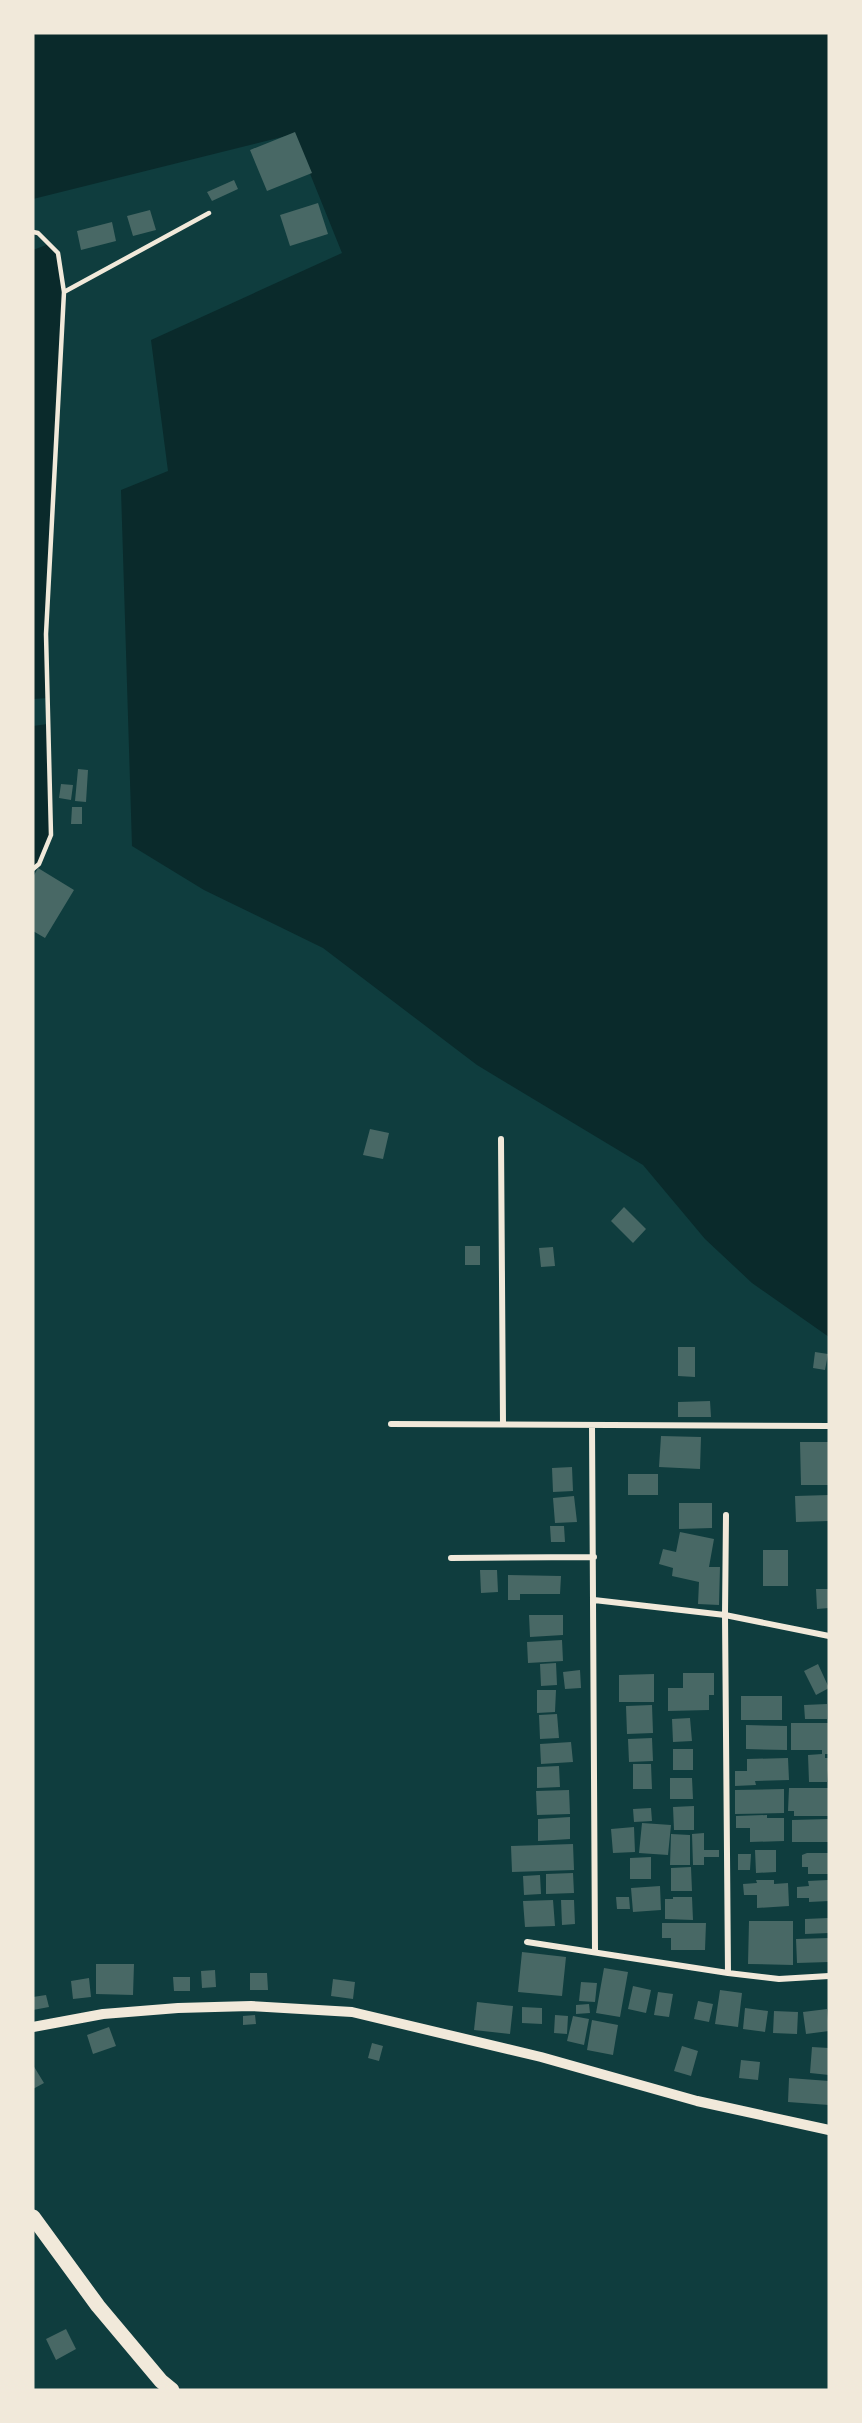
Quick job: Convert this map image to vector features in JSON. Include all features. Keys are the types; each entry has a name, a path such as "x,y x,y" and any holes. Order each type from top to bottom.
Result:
{"main road":[{"path":"33,2217 98,2306 161,2381 172,2390"}],"street":[{"path":"501,1139 503,1424"},
{"path":"391,1424 829,1426"},
{"path":"592,1425 595,1952"},
{"path":"726,1515 728,1973"},
{"path":"450,1558 594,1557"},
{"path":"594,1600 725,1615 829,1635"},
{"path":"527,1942 779,1979 829,1976"},
{"path":"33,2027 103,2014 178,2008 251,2006 352,2012 541,2057 697,2101 829,2130"}],"lane":[{"path":"64,292 209,213"},
{"path":"33,232 38,233 58,253 64,292 46,634 51,835 39,864 33,869"}],"water":[{"path":"33,33 829,33 829,1337 752,1283 705,1239 643,1165 477,1065 323,948 204,890 132,846 121,490 168,471 151,340 342,253 294,134 33,199"},
{"path":"49,244 58,253 64,292 46,634 48,698 33,699 33,250"},
{"path":"48,724 51,835 39,864 33,869 33,726"}],"building":[{"path":"295,132 312,173 267,191 250,150"},
{"path":"234,180 238,189 212,201 207,192"},
{"path":"318,203 328,234 290,246 280,215"},
{"path":"150,210 156,230 133,236 127,216"},
{"path":"112,222 116,241 81,250 77,231"},
{"path":"78,769 88,770 86,802 75,801"},
{"path":"61,784 73,785 71,800 59,798"},
{"path":"72,807 82,807 82,824 71,824"},
{"path":"38,868 74,890 45,938 33,931 33,877"},
{"path":"370,1129 389,1133 383,1159 363,1155"},
{"path":"624,1207 646,1229 633,1243 611,1221"},
{"path":"465,1246 480,1246 480,1265 465,1265"},
{"path":"553,1247 555,1266 541,1267 539,1248"},
{"path":"678,1347 695,1347 695,1377 678,1376"},
{"path":"815,1352 828,1354 825,1370 813,1368"},
{"path":"710,1401 711,1417 678,1417 678,1402"},
{"path":"661,1436 701,1437 700,1469 659,1467"},
{"path":"800,1442 829,1442 829,1485 801,1485"},
{"path":"572,1467 573,1491 553,1492 552,1468"},
{"path":"628,1474 658,1474 658,1495 628,1495"},
{"path":"829,1495 829,1521 796,1522 795,1496"},
{"path":"574,1496 577,1522 555,1523 553,1498"},
{"path":"679,1503 712,1503 712,1528 679,1529"},
{"path":"550,1526 564,1526 565,1542 551,1542"},
{"path":"680,1532 714,1539 709,1567 720,1567 719,1605 698,1604 699,1582 672,1576 673,1568 659,1564 663,1549 676,1552"},
{"path":"763,1550 788,1550 788,1586 763,1586"},
{"path":"480,1570 497,1570 498,1592 481,1593"},
{"path":"508,1575 561,1576 560,1594 520,1594 520,1600 508,1600"},
{"path":"816,1589 829,1589 829,1608 817,1609"},
{"path":"529,1615 563,1615 563,1635 530,1637"},
{"path":"562,1640 563,1661 528,1663 527,1642"},
{"path":"556,1663 557,1685 541,1686 540,1664"},
{"path":"818,1664 829,1688 816,1695 804,1671"},
{"path":"580,1670 581,1688 565,1689 563,1672"},
{"path":"683,1673 714,1673 714,1695 709,1695 709,1710 668,1711 668,1688 683,1688"},
{"path":"654,1674 654,1702 619,1702 619,1675"},
{"path":"537,1690 556,1690 555,1712 537,1713"},
{"path":"741,1696 782,1696 782,1720 741,1720"},
{"path":"827,1704 827,1719 805,1719 804,1705"},
{"path":"652,1705 653,1733 627,1734 626,1706"},
{"path":"557,1714 559,1738 540,1739 539,1715"},
{"path":"690,1718 692,1741 673,1742 672,1719"},
{"path":"791,1723 829,1723 829,1754 825,1754 825,1758 829,1758 827,1782 809,1782 808,1755 822,1754 822,1750 791,1750"},
{"path":"746,1725 787,1726 787,1750 746,1749"},
{"path":"652,1738 653,1761 629,1762 628,1739"},
{"path":"571,1742 573,1762 541,1764 540,1744"},
{"path":"673,1749 693,1749 693,1770 673,1770"},
{"path":"788,1758 789,1780 755,1781 756,1785 735,1786 735,1771 747,1771 747,1759"},
{"path":"633,1764 651,1764 652,1789 633,1789"},
{"path":"559,1766 560,1787 537,1788 537,1767"},
{"path":"670,1778 692,1778 693,1799 670,1799"},
{"path":"789,1788 829,1788 828,1816 794,1816 794,1811 788,1811"},
{"path":"784,1789 784,1813 735,1814 735,1790"},
{"path":"569,1790 570,1814 537,1815 536,1791"},
{"path":"694,1806 694,1830 674,1830 673,1807"},
{"path":"651,1808 652,1821 634,1822 633,1809"},
{"path":"767,1815 767,1818 784,1818 784,1841 750,1842 750,1828 736,1828 736,1816"},
{"path":"570,1817 570,1839 538,1841 538,1819"},
{"path":"829,1819 829,1842 792,1842 792,1820"},
{"path":"642,1823 671,1825 668,1855 639,1853"},
{"path":"634,1827 635,1852 613,1853 611,1829"},
{"path":"704,1833 704,1850 719,1850 719,1857 704,1857 704,1865 693,1865 692,1834"},
{"path":"671,1834 690,1835 690,1865 670,1865"},
{"path":"573,1844 574,1870 512,1872 511,1846"},
{"path":"755,1850 776,1850 776,1872 756,1873"},
{"path":"828,1853 828,1874 808,1874 808,1867 802,1867 802,1855"},
{"path":"738,1854 751,1854 750,1870 738,1870"},
{"path":"651,1857 651,1879 630,1879 630,1858"},
{"path":"691,1867 692,1891 671,1891 671,1868"},
{"path":"573,1873 574,1893 546,1894 546,1874"},
{"path":"540,1875 541,1894 524,1895 523,1876"},
{"path":"756,1880 774,1880 774,1884 788,1883 789,1906 757,1908 757,1895 744,1895 743,1884 757,1883"},
{"path":"828,1880 829,1901 809,1902 809,1898 797,1898 797,1887 809,1886 808,1881"},
{"path":"660,1886 661,1910 633,1912 631,1888"},
{"path":"616,1897 629,1897 630,1909 617,1909"},
{"path":"673,1897 692,1897 693,1920 665,1919 665,1899 673,1899"},
{"path":"553,1900 555,1926 525,1927 523,1901"},
{"path":"561,1900 574,1900 575,1924 562,1925"},
{"path":"828,1918 829,1933 805,1934 805,1919"},
{"path":"749,1921 793,1921 793,1965 748,1964"},
{"path":"662,1923 706,1923 705,1950 671,1950 671,1938 662,1938"},
{"path":"829,1938 829,1962 797,1963 796,1939"},
{"path":"522,1952 566,1957 562,1996 518,1992"},
{"path":"96,1964 134,1964 133,1995 96,1994"},
{"path":"604,1968 628,1972 620,2017 596,2013"},
{"path":"215,1970 216,1987 202,1988 201,1971"},
{"path":"250,1973 267,1973 268,1990 250,1990"},
{"path":"173,1977 190,1977 190,1991 174,1991"},
{"path":"89,1978 91,1997 73,1999 71,1981"},
{"path":"333,1979 355,1982 353,1999 331,1996"},
{"path":"581,1982 597,1983 595,2002 579,2001"},
{"path":"633,1986 651,1990 646,2013 628,2009"},
{"path":"720,1990 742,1993 738,2027 715,2024"},
{"path":"658,1992 673,1994 669,2017 654,2015"},
{"path":"46,1995 49,2007 33,2010 33,1997"},
{"path":"698,2001 713,2004 709,2022 694,2019"},
{"path":"477,2002 513,2006 510,2034 474,2030"},
{"path":"589,2004 590,2013 576,2014 576,2005"},
{"path":"522,2007 542,2008 542,2024 522,2023"},
{"path":"745,2008 768,2011 765,2032 743,2029"},
{"path":"827,2009 829,2031 806,2034 803,2012"},
{"path":"774,2011 798,2012 797,2034 773,2033"},
{"path":"255,2015 256,2024 243,2025 243,2016"},
{"path":"555,2015 568,2016 567,2034 554,2033"},
{"path":"573,2016 589,2019 584,2045 567,2041"},
{"path":"592,2020 618,2025 613,2055 587,2050"},
{"path":"109,2027 116,2046 93,2054 87,2035"},
{"path":"372,2043 383,2046 379,2061 368,2058"},
{"path":"682,2046 698,2051 691,2076 674,2071"},
{"path":"812,2047 829,2048 829,2075 810,2073"},
{"path":"741,2060 760,2062 758,2080 739,2078"},
{"path":"33,2065 44,2083 33,2089"},
{"path":"789,2078 829,2081 829,2105 788,2102"},
{"path":"66,2329 76,2349 56,2360 46,2339"}]}
